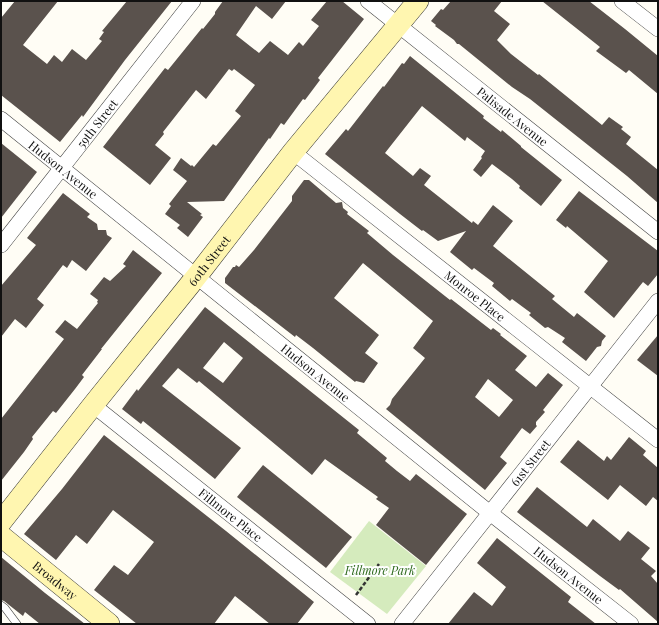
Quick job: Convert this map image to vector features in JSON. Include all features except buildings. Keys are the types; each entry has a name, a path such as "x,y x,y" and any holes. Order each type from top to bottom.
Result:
{"street":[{"name":"59th Street","path":"1,245 193,1"},
{"name":"Palisade Avenue","path":"368,1 658,232"},
{"name":"60th Street","path":"1,522 196,277 293,152 418,1"},
{"path":"622,1 658,29"},
{"name":"Hudson Avenue","path":"1,119 490,513 631,624"},
{"name":"Monroe Place","path":"293,152 658,440"},
{"name":"61st Street","path":"402,624 658,300"},
{"name":"Fillmore Place","path":"93,405 368,624"},
{"name":"Broadway","path":"1,536 109,624"}],"lane":[{"path":"1,605 17,624"}],"path":[{"path":"356,595 379,564"}],"green space":[{"name":"Fillmore Park","path":"369,521 426,566 387,614 330,572"}]}
